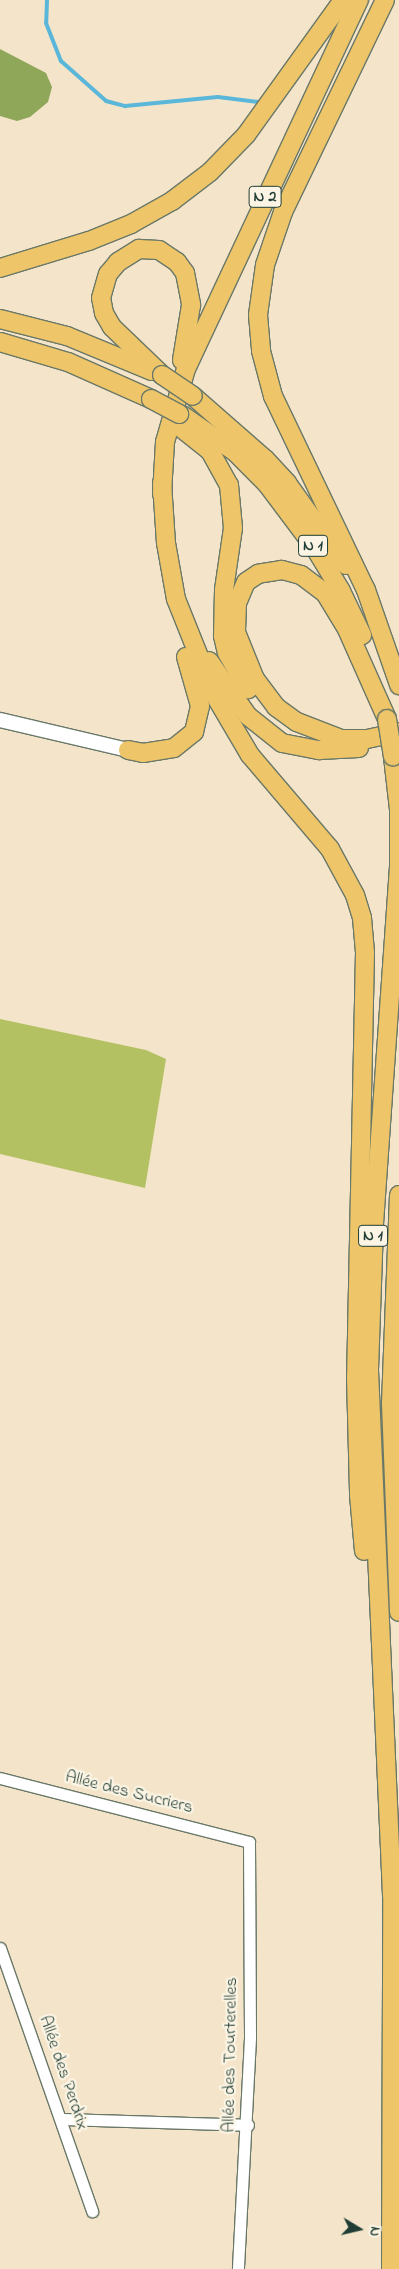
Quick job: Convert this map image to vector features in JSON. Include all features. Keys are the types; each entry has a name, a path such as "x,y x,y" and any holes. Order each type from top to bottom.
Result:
{"highway":[{"path":"0,268 89,241 131,224 172,201 210,172 251,128 343,0"},
{"name":"N 2","path":"162,483 165,442 185,396 213,305 359,0"},
{"name":"N 2","path":"380,629 346,544 273,396 261,352 258,315 265,265 283,212 385,0"},
{"path":"162,375 112,328 104,313 101,298 108,274 118,262 139,249 159,250 177,262 185,273 190,291 185,396"},
{"name":"N 1","path":"0,319 67,336 162,375 185,396 252,447 287,483 347,567 380,629 399,684"},
{"name":"N 1","path":"0,342 43,353 102,377 177,419 217,438 250,466 315,548 341,591 364,638 387,720 399,812 399,865 370,1325 380,1660 392,1895 391,2269"},
{"path":"177,419 217,460 232,497 233,528 222,612 227,653 248,688 287,728 321,745 350,749"},
{"path":"162,483 177,578 204,652 228,691 259,726 282,743 319,750 350,749 399,741"},
{"path":"128,750 161,752 180,746 194,732 200,716 199,697 178,635 166,578 161,536 162,483"},
{"path":"162,483 166,544 176,599 214,694 250,755 330,849 355,895 362,918 365,953 356,1326 357,1433 364,1551 380,1660"},
{"path":"387,720 347,629 325,593 301,575 282,570 258,574 246,582 237,602 236,632 255,679 276,707 297,722 341,739 367,739 399,732"},
{"name":"N 1","path":"399,1195 392,1431 399,1612"},
{"path":"395,1302 399,1272"}],"street":[{"path":"0,720 128,750"},
{"name":"Allée des Sucriers","path":"0,1778 249,1842"},
{"name":"Allée des Tourterelles","path":"238,2269 248,2125 249,1842"},
{"name":"Allée des Perdrix","path":"0,1948 92,2211"},
{"path":"61,2119 248,2125"},
{"path":"386,2269 391,2187"}],"green space":[{"path":"0,49 46,73 52,87 48,102 30,117 17,121 0,116"},
{"path":"0,1019 146,1050 166,1059 145,1188 0,1154"}],"waterway":[{"path":"47,0 46,23 61,61 106,101 125,106 218,97 259,102"}]}
